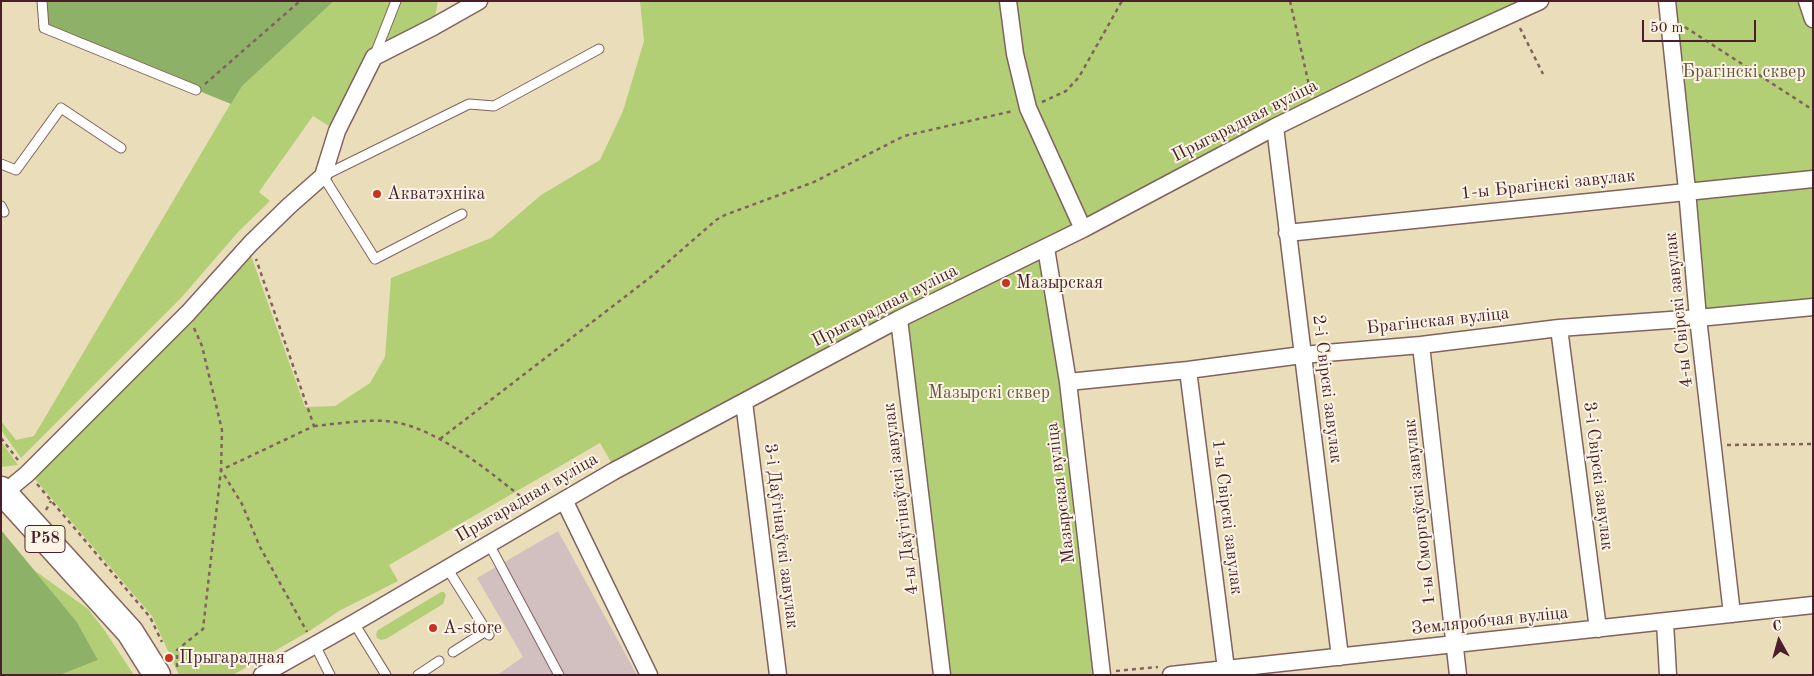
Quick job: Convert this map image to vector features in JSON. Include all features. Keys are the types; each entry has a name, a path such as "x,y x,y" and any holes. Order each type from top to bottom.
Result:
{"main road":[{"name":"Р58","path":"3,492 165,670"}],"street":[{"path":"3,492 28,474 188,312 251,243 323,176 337,132 374,57 434,27 480,1"},
{"path":"1008,1 1015,54 1028,108 1083,229"},
{"name":"Прыгарадная вуліца","path":"262,675 614,471 899,319 1046,248 1305,112 1540,1"},
{"path":"1807,1 1813,19"},
{"name":"4-ы Свірскі завулак","path":"1668,9 1698,318 1732,614"},
{"name":"2-і Свірскі завулак","path":"1275,127 1340,657"},
{"name":"1-ы Брагінскі завулак","path":"1287,233 1687,190 1813,179"},
{"name":"Мазырская вуліца","path":"1046,248 1068,382 1102,675"},
{"name":"Брагінская вуліца","path":"1068,382 1559,328 1698,318 1813,306"},
{"name":"4-ы Даўгінаўскі завулак","path":"899,319 942,675"},
{"name":"3-і Свірскі завулак","path":"1559,328 1598,629"},
{"name":"1-ы Сморгаўскі завулак","path":"1421,344 1458,675"},
{"name":"1-ы Свірскі завулак","path":"1188,370 1226,669"},
{"name":"3-і Даўгінаўскі завулак","path":"744,402 778,675"},
{"path":"564,500 649,675"},
{"name":"Земляробчая вуліца","path":"1171,675 1813,606"},
{"path":"1665,622 1668,675"}],"lane":[{"path":"42,1 44,28 196,90"},
{"path":"374,57 396,1"},
{"path":"462,214 375,259 323,176 469,104 494,106 599,49"},
{"path":"1,164 16,170 61,108 121,148"},
{"path":"489,544 559,675"},
{"path":"448,568 488,633 453,652"},
{"path":"354,623 386,675"},
{"path":"315,645 330,675"},
{"path":"418,675 439,661"}],"path":[{"path":"196,90 214,78 300,1"},
{"path":"440,439 652,276 716,220 814,182 904,136 1028,108 1066,91 1080,77 1122,1"},
{"path":"1290,1 1309,85 1305,112"},
{"path":"1668,9 1813,110"},
{"path":"1513,13 1543,74"},
{"path":"251,243 314,426"},
{"path":"165,670 177,674 177,650 203,629 221,470 222,430 202,346 188,312"},
{"path":"221,470 314,426 364,421 394,422 420,430 440,439 489,472 542,513"},
{"path":"1,438 28,474 150,617 166,650"},
{"path":"1726,445 1813,444"},
{"path":"221,470 242,504 260,547 315,645"}],"shaded area":[{"path":"558,531 637,675 497,675 523,657 477,578"}],"green space":[{"path":"43,1 334,1 242,86 231,104 44,28"},
{"path":"334,1 438,1 433,27 374,57 337,131 313,116 259,192 270,201 239,231 181,298 21,458 1,430 1,421 16,440 34,436 241,86"},
{"path":"640,1 1536,1 615,469 600,443 389,565 398,581 339,611 311,630 233,675 179,675 152,616 35,479 250,253 305,407 335,406 370,383 385,357 391,278 491,238 541,195 600,160 623,111 644,41"},
{"name":"Брагінскі сквер","path":"1667,1 1813,1 1813,307 1698,318"},
{"name":"Мазырскі сквер","path":"1046,248 1102,675 942,675 899,319"},
{"path":"1,441 18,465 1,467"},
{"path":"1,530 77,622 98,660 60,675 1,675"},
{"path":"34,570 88,609 134,675 60,675 98,660 77,622"},
{"path":"444,592 446,595 443,604 386,639 381,640 377,638 378,630"}],"place":[{"name":"Акватэхніка","path":"377,194"},
{"name":"Мазырская","path":"1006,283"},
{"name":"А-store","path":"433,628"},
{"name":"Прыгарадная","path":"169,658"}]}
